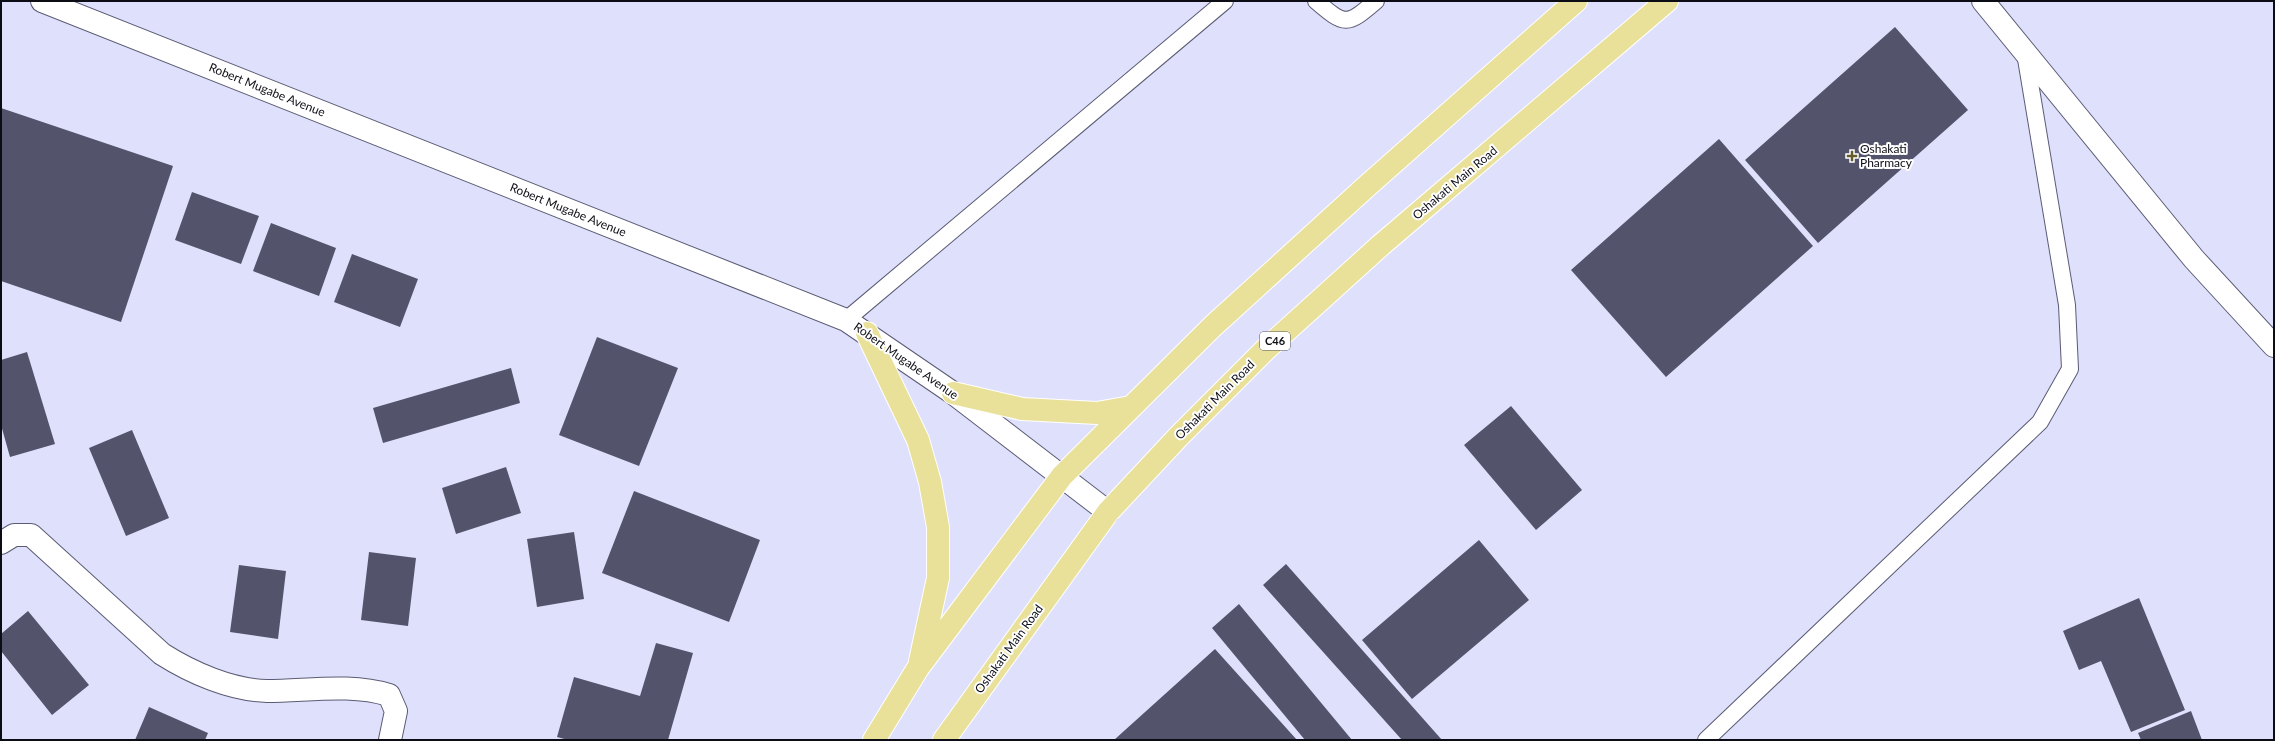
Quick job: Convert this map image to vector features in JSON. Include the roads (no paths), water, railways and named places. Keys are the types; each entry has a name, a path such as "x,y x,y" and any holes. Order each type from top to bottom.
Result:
{"main road":[{"path":"874,740 918,668 1062,476 1213,326 1576,1"},
{"name":"Oshakati Main Road","path":"944,740 1108,512 1179,436 1266,349 1381,245 1667,1"},
{"path":"868,333 918,440 930,482 938,527 938,578 918,668"},
{"path":"953,393 1022,408 1097,413 1131,407"}],"street":[{"name":"Robert Mugabe Avenue","path":"42,1 846,320 868,333 953,393 1108,512"},
{"path":"1983,1 2194,259 2274,346"},
{"path":"1,543 14,535 31,535 162,654 180,666 246,689 371,690 389,695 396,711 390,740"}],"lane":[{"path":"846,320 1224,1"},
{"path":"1316,1 1336,19 1349,21 1361,14 1376,1"},
{"path":"1706,740 2040,422 2070,369 2067,305 2024,50"}],"place":[{"name":"Oshakati Pharmacy","path":"1852,156"}]}
